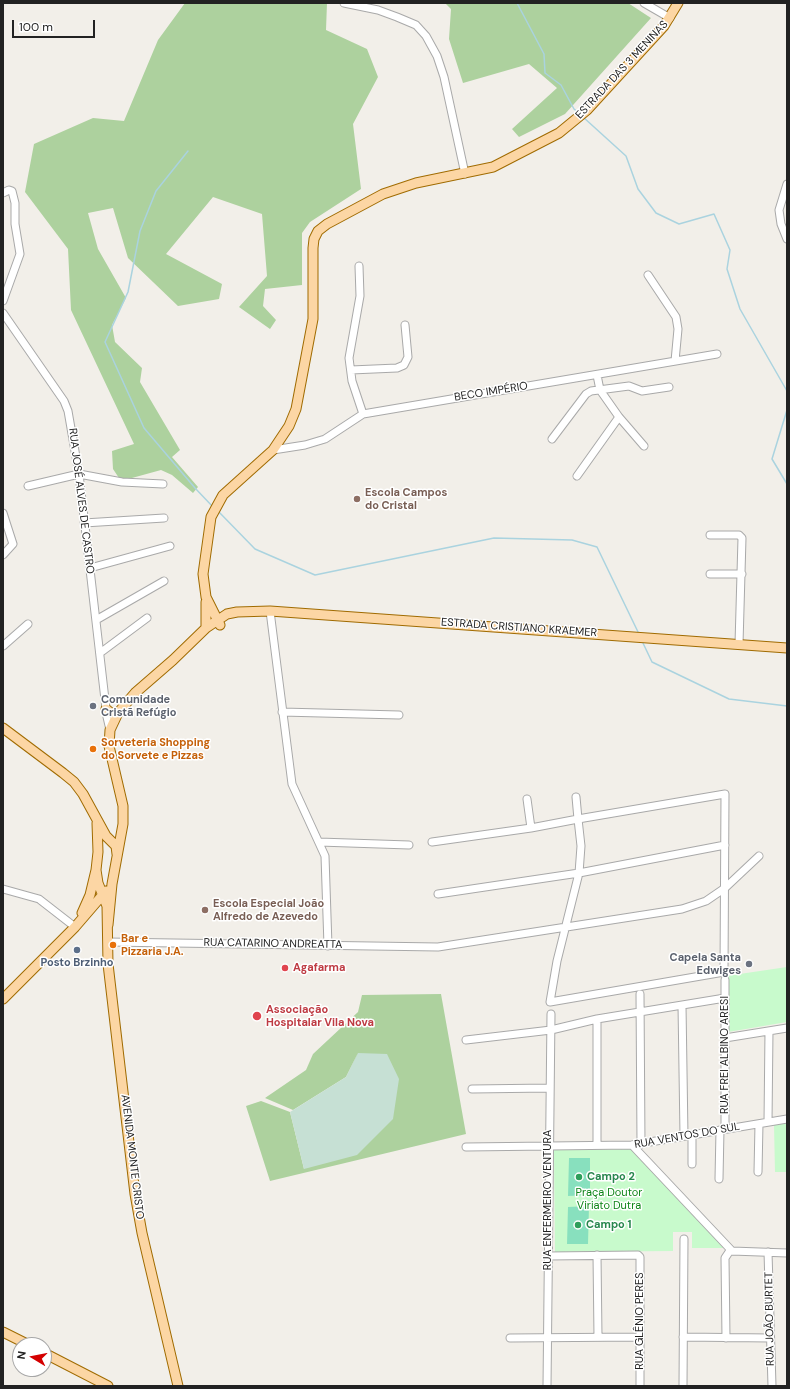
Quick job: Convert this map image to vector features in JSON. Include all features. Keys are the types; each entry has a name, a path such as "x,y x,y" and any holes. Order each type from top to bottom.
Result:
{"main road":[{"name":"ESTRADA DAS 3 MENINAS","path":"218,622 208,601 203,574 211,517 223,495 272,450 290,426 296,409 313,319 313,248 314,239 318,231 326,224 383,194 416,183 465,174 497,165 559,133 577,120 587,110 670,18 678,3"},
{"path":"206,628 208,601 223,610 237,612"},
{"name":"ESTRADA CRISTIANO KRAEMER","path":"112,884 122,833 123,806 109,746 112,726 118,713 135,693 206,628 237,612 270,611 787,648"},
{"name":"ESTRADA CRISTIANO KRAEMER","path":"172,660 218,622 250,612"},
{"path":"106,709 111,712 118,713"},
{"path":"3,728 64,773 83,794 110,840 116,846 117,855"},
{"path":"75,927 87,903 96,870 98,852 96,817"},
{"path":"98,852 106,842 118,837 122,833"},
{"name":"AVENIDA MONTE CRISTO","path":"96,870 98,883 107,906 108,964 135,1194 142,1233 178,1386"},
{"path":"3,998 75,927 112,884"},
{"name":"AVENIDA MONTE CRISTO","path":"108,925 112,884"},
{"path":"3,1332 13,1337"},
{"path":"52,1357 108,1386"}],"street":[{"path":"344,3 378,10 397,17 416,25 426,36 437,56 444,77 465,174"},
{"path":"644,3 670,18"},
{"path":"787,184 779,210 781,224 787,239"},
{"path":"3,193 9,190 12,191 20,254 3,301"},
{"path":"359,266 360,296 349,358 352,381 363,414"},
{"path":"648,275 676,318 678,328 676,361"},
{"name":"RUA JOSÉ ALVES DE CASTRO","path":"3,313 64,401 68,411 79,474 106,709 112,726"},
{"path":"351,370 397,368 404,365 408,357 405,325"},
{"name":"BECO IMPÉRIO","path":"272,450 305,445 325,439 363,414 717,354"},
{"path":"597,375 600,390 619,417 644,446"},
{"path":"552,439 586,394 591,391 629,386 642,391 669,388"},
{"path":"577,476 619,417"},
{"path":"28,486 79,474 122,482 163,484"},
{"path":"3,512 13,544 3,555"},
{"path":"84,523 164,518"},
{"path":"710,534 742,536 739,644"},
{"path":"90,568 170,546"},
{"path":"710,574 742,574"},
{"path":"96,620 164,582"},
{"path":"270,611 292,784 325,856 328,946"},
{"path":"100,653 147,618"},
{"path":"3,646 28,624"},
{"path":"282,712 399,714"},
{"path":"432,842 531,828 578,819 725,794 724,972 550,1002 557,961 579,873 581,846 578,819 576,797"},
{"path":"527,799 531,828"},
{"path":"319,842 409,845"},
{"path":"438,894 579,873 725,845"},
{"name":"RUA CATARINO ANDREATTA","path":"108,942 438,947 682,910 706,901 725,888 760,856"},
{"path":"3,889 39,899 75,927"},
{"name":"RUA FREI ALBINO ARESI","path":"719,1179 725,1038 725,980"},
{"path":"640,994 641,1144"},
{"path":"466,1040 551,1030 597,1019 725,998"},
{"path":"682,1005 684,1136"},
{"name":"RUA ENFERMEIRO VENTURA","path":"547,1386 549,1088 551,1014"},
{"path":"597,1019 597,1144"},
{"path":"725,1038 787,1028"},
{"path":"768,1031 768,1122"},
{"path":"472,1089 549,1088"},
{"name":"RUA VENTOS DO SUL","path":"466,1147 597,1144 632,1145 787,1119"},
{"path":"758,1172 759,1124"},
{"path":"692,1135 692,1164"},
{"path":"632,1145 732,1251"},
{"path":"683,1386 684,1239"},
{"path":"726,1338 725,1258 729,1252 787,1253"},
{"name":"RUA JOÃO BURTET","path":"768,1252 772,1386"},
{"path":"548,1256 597,1255 598,1337"},
{"name":"RUA GLÊNIO PERES","path":"597,1255 640,1256 640,1386"},
{"path":"510,1338 640,1337"},
{"path":"684,1337 770,1338"}],"green space":[{"path":"185,3 327,3 326,30 367,49 378,77 353,124 361,189 310,222 302,233 302,285 265,289 263,306 276,320 270,329 239,307 267,276 262,214 213,197 166,254 222,284 219,299 178,306 128,258 113,208 88,213 98,249 126,298 112,325 115,342 142,368 140,382 180,450 172,457 198,487 193,493 172,475 161,470 121,481 113,469 112,451 134,444 71,310 68,249 25,192 34,144 93,118 124,121 158,40"},
{"path":"445,3 628,3 651,18 565,114 519,137 512,129 557,88 529,64 463,83 449,39 451,9"},
{"path":"787,967 787,1022 728,1032 726,976"},
{"path":"441,994 466,1134 270,1181 246,1106 261,1101 290,1112 304,1169 358,1053 346,1077 293,1110 265,1098 306,1070 313,1054 358,1012 362,995"},
{"path":"358,1053 387,1054 399,1079 393,1119 357,1155 304,1169 290,1112 346,1077"},
{"path":"787,1123 787,1172 775,1172 774,1125"},
{"name":"Praça Doutor Viriato Dutra","path":"631,1149 727,1248 692,1248 692,1232 673,1232 673,1251 555,1252 554,1150"},
{"name":"Campo 2","path":"569,1158 590,1158 590,1195 568,1196"},
{"name":"Campo 1","path":"589,1206 588,1244 567,1244 568,1207"}],"waterway":[{"path":"517,3 544,54 545,73 561,85 574,109 579,113"},
{"path":"583,117 626,156 638,189 656,213 679,224 714,214 730,250 727,269 740,309 787,391"},
{"path":"188,151 156,191 140,231 128,292 105,342 144,428 213,507"},
{"path":"787,410 772,459 787,484"},
{"path":"218,511 255,549 315,575 494,538 572,540 597,547 639,634"},
{"path":"642,641 652,662 729,699 787,706"}],"place":[{"name":"Escola Campos do Cristal","path":"357,499"},
{"name":"Comunidade Cristã Refúgio","path":"93,706"},
{"name":"Sorveteria Shopping do Sorvete e Pizzas","path":"93,749"},
{"name":"Escola Especial João Alfredo de Azevedo","path":"205,910"},
{"name":"Bar e Pizzaria J.A.","path":"113,945"},
{"name":"Posto Brzinho","path":"77,950"},
{"name":"Capela Santa Edwiges","path":"749,964"},
{"name":"Agafarma","path":"285,968"},
{"name":"Associação Hospitalar Vila Nova","path":"257,1016"},
{"name":"Campo 2","path":"579,1177"},
{"name":"Campo 1","path":"578,1225"}]}
